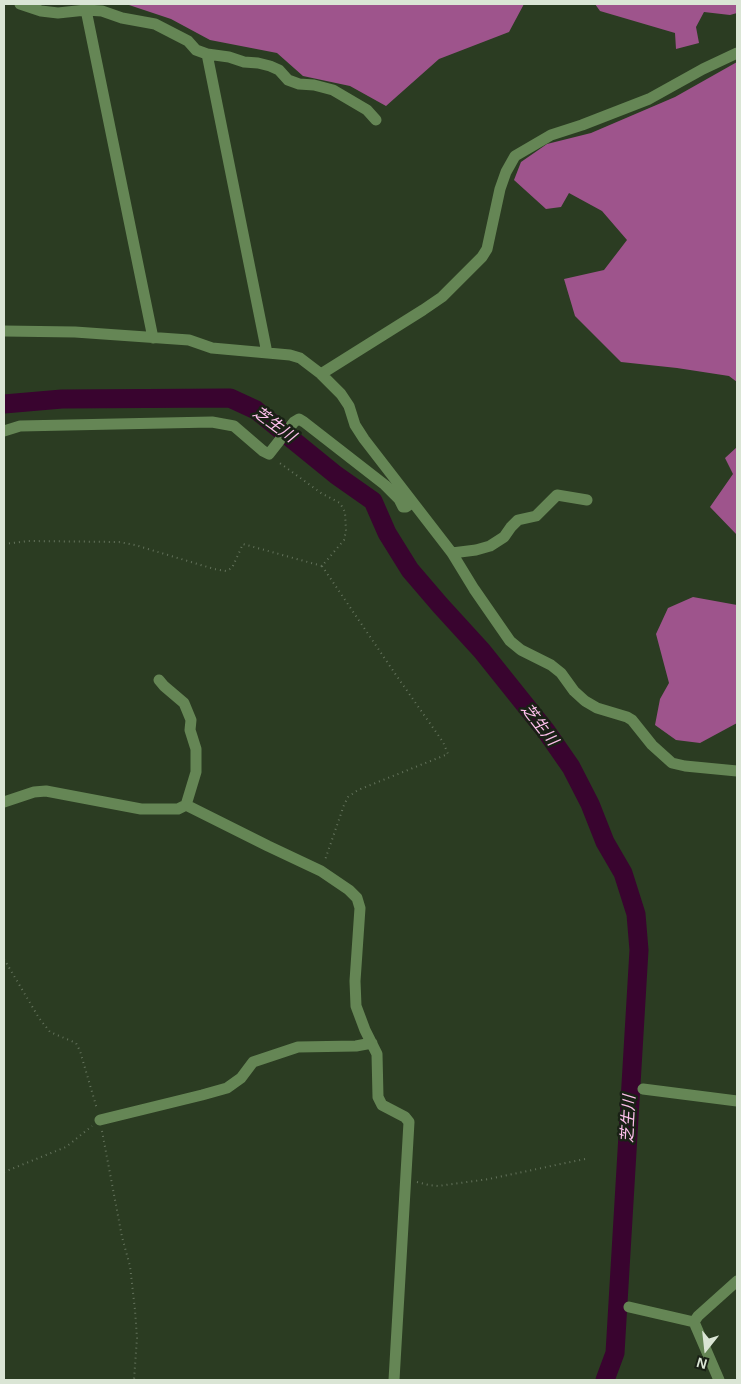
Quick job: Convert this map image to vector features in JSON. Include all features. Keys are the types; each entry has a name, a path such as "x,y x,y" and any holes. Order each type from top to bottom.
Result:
{"street":[{"path":"20,4 41,12 102,11 122,18 155,24 188,40 196,50 207,54 270,66 279,70 288,80 299,84 314,85 333,90 367,110 376,120"},
{"path":"86,10 153,338"},
{"path":"321,374 442,297 482,257 487,249 500,189 506,172 515,156 551,135 649,99 703,69 737,53"},
{"path":"207,54 267,353"},
{"path":"4,331 75,332 189,340 212,348 290,355 300,358 321,374 341,394 349,406 355,425 412,503 452,553 510,641 521,650 551,665 561,673 574,691 585,701 597,708 632,720 652,745 672,763 737,771"},
{"path":"4,430 20,426 212,422 234,426 262,451 271,451 294,422 299,419 385,485 399,499 403,507 412,503"},
{"path":"452,553 490,546 504,537 518,520 536,516 556,495 587,500"},
{"path":"4,802 34,792 46,791 141,809 178,809 186,805 196,772 196,750 190,730 191,720 184,702 159,680"},
{"path":"186,805 321,871 349,890 357,898 360,908 355,981 356,1006 377,1054 378,1097 382,1106 405,1117 409,1122 394,1380"},
{"path":"100,1120 228,1088 241,1078 253,1062 298,1047 356,1046 372,1043"},
{"path":"643,1089 737,1101"},
{"path":"694,1322 698,1316 737,1281"},
{"path":"629,1307 694,1322"},
{"path":"694,1322 719,1380"}],"path":[{"path":"271,451 321,493 340,503 345,512 346,531 344,540 322,566"},
{"path":"4,544 28,540 120,542 226,571 232,568 243,544 322,566 443,742 448,754 358,790 348,797 321,871"},
{"path":"4,959 50,1032 76,1043 80,1051 100,1120 122,1237 130,1266 136,1338 134,1380"},
{"path":"4,1172 66,1147 100,1120"},
{"path":"405,1179 438,1186 489,1179 585,1159"}],"shaded area":[{"path":"126,4 524,4 509,32 439,59 386,106 350,86 303,76 277,53 210,40 171,19"},
{"path":"595,4 737,4 737,13 730,15 704,12 696,27 699,43 676,49 675,33 600,11"},
{"path":"737,62 737,382 729,376 621,362 575,316 564,279 604,270 627,240 602,211 569,193 561,207 546,209 514,180 521,162 547,144 591,133 675,97"},
{"path":"737,447 737,535 710,507 733,474 725,458"},
{"path":"693,597 737,605 737,723 700,743 676,740 655,725 660,699 669,683 656,634 668,608"}],"waterway":[{"name":"芝生川","path":"4,404 62,399 230,398 256,410 336,475 373,501 387,533 410,570 482,651 546,731 571,767 590,804 605,842 623,873 636,914 639,950 615,1353 605,1380"}]}
